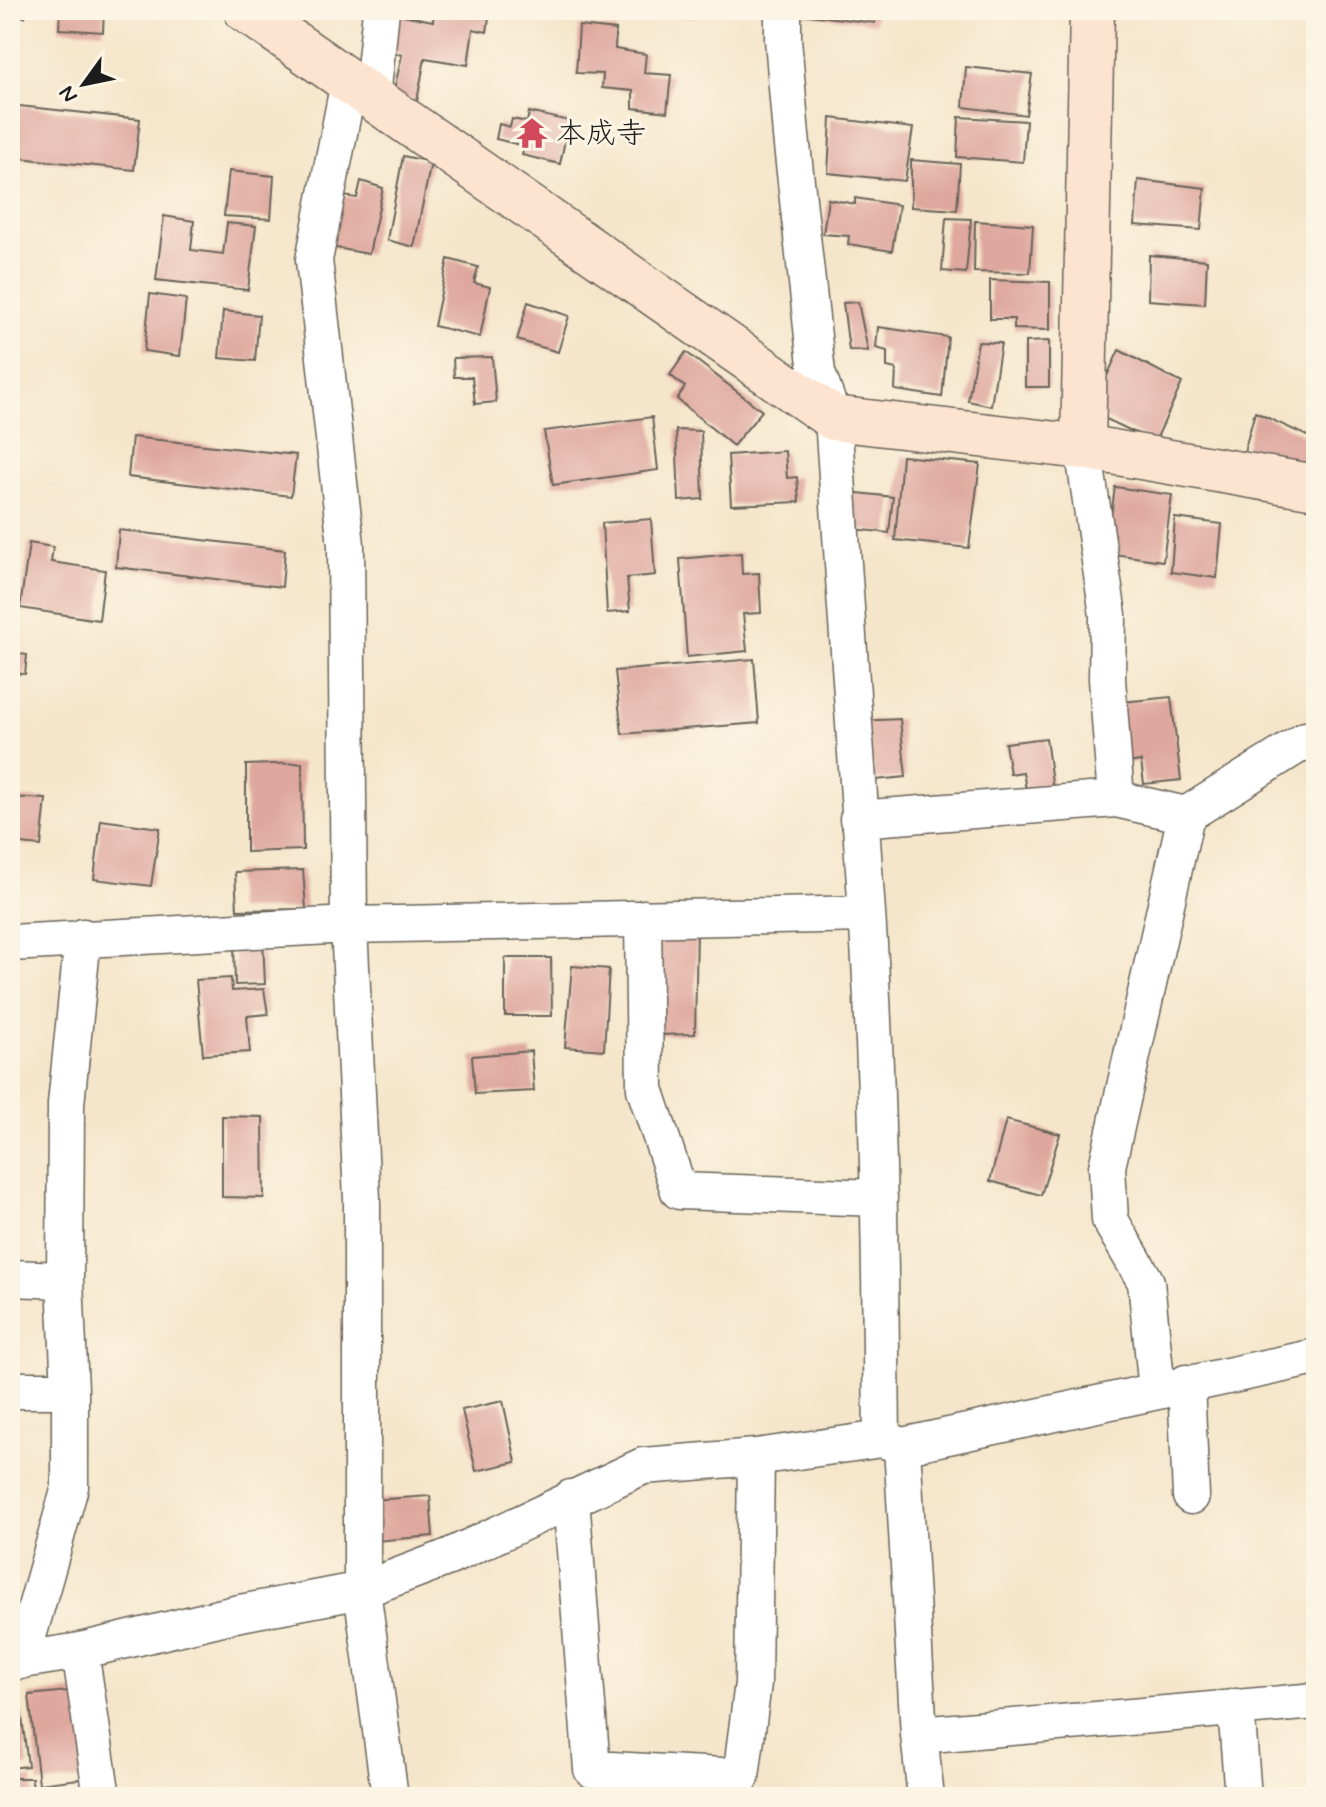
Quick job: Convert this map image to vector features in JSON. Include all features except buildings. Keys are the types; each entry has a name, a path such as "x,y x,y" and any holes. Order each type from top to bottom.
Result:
{"street":[{"path":"246,10 833,418 1083,447 1316,487"},
{"path":"381,10 314,260 346,545 349,925 362,1199 362,1590 390,1797"},
{"path":"783,10 791,136 817,373 833,418 858,819 867,914 892,1442 926,1797"},
{"path":"1092,10 1083,447 1108,615 1107,679 1116,799"},
{"path":"858,819 1116,799 1186,815 1306,740 1316,745"},
{"path":"1186,815 1107,1167 1110,1220 1146,1282 1171,1387 1191,1496"},
{"path":"10,943 349,925 867,914"},
{"path":"643,918 645,1089 679,1191 879,1198"},
{"path":"83,937 66,1104 65,1280 70,1487 16,1662 362,1590 449,1557 643,1466 892,1442 1316,1357"},
{"path":"10,1278 65,1280"},
{"path":"10,1390 70,1390"},
{"path":"571,1498 592,1769 741,1777 753,1683 756,1457"},
{"path":"80,1651 102,1797"},
{"path":"919,1735 1316,1701"},
{"path":"1236,1707 1243,1797"}],"place":[{"name":"本成寺","path":"532,133"}]}
